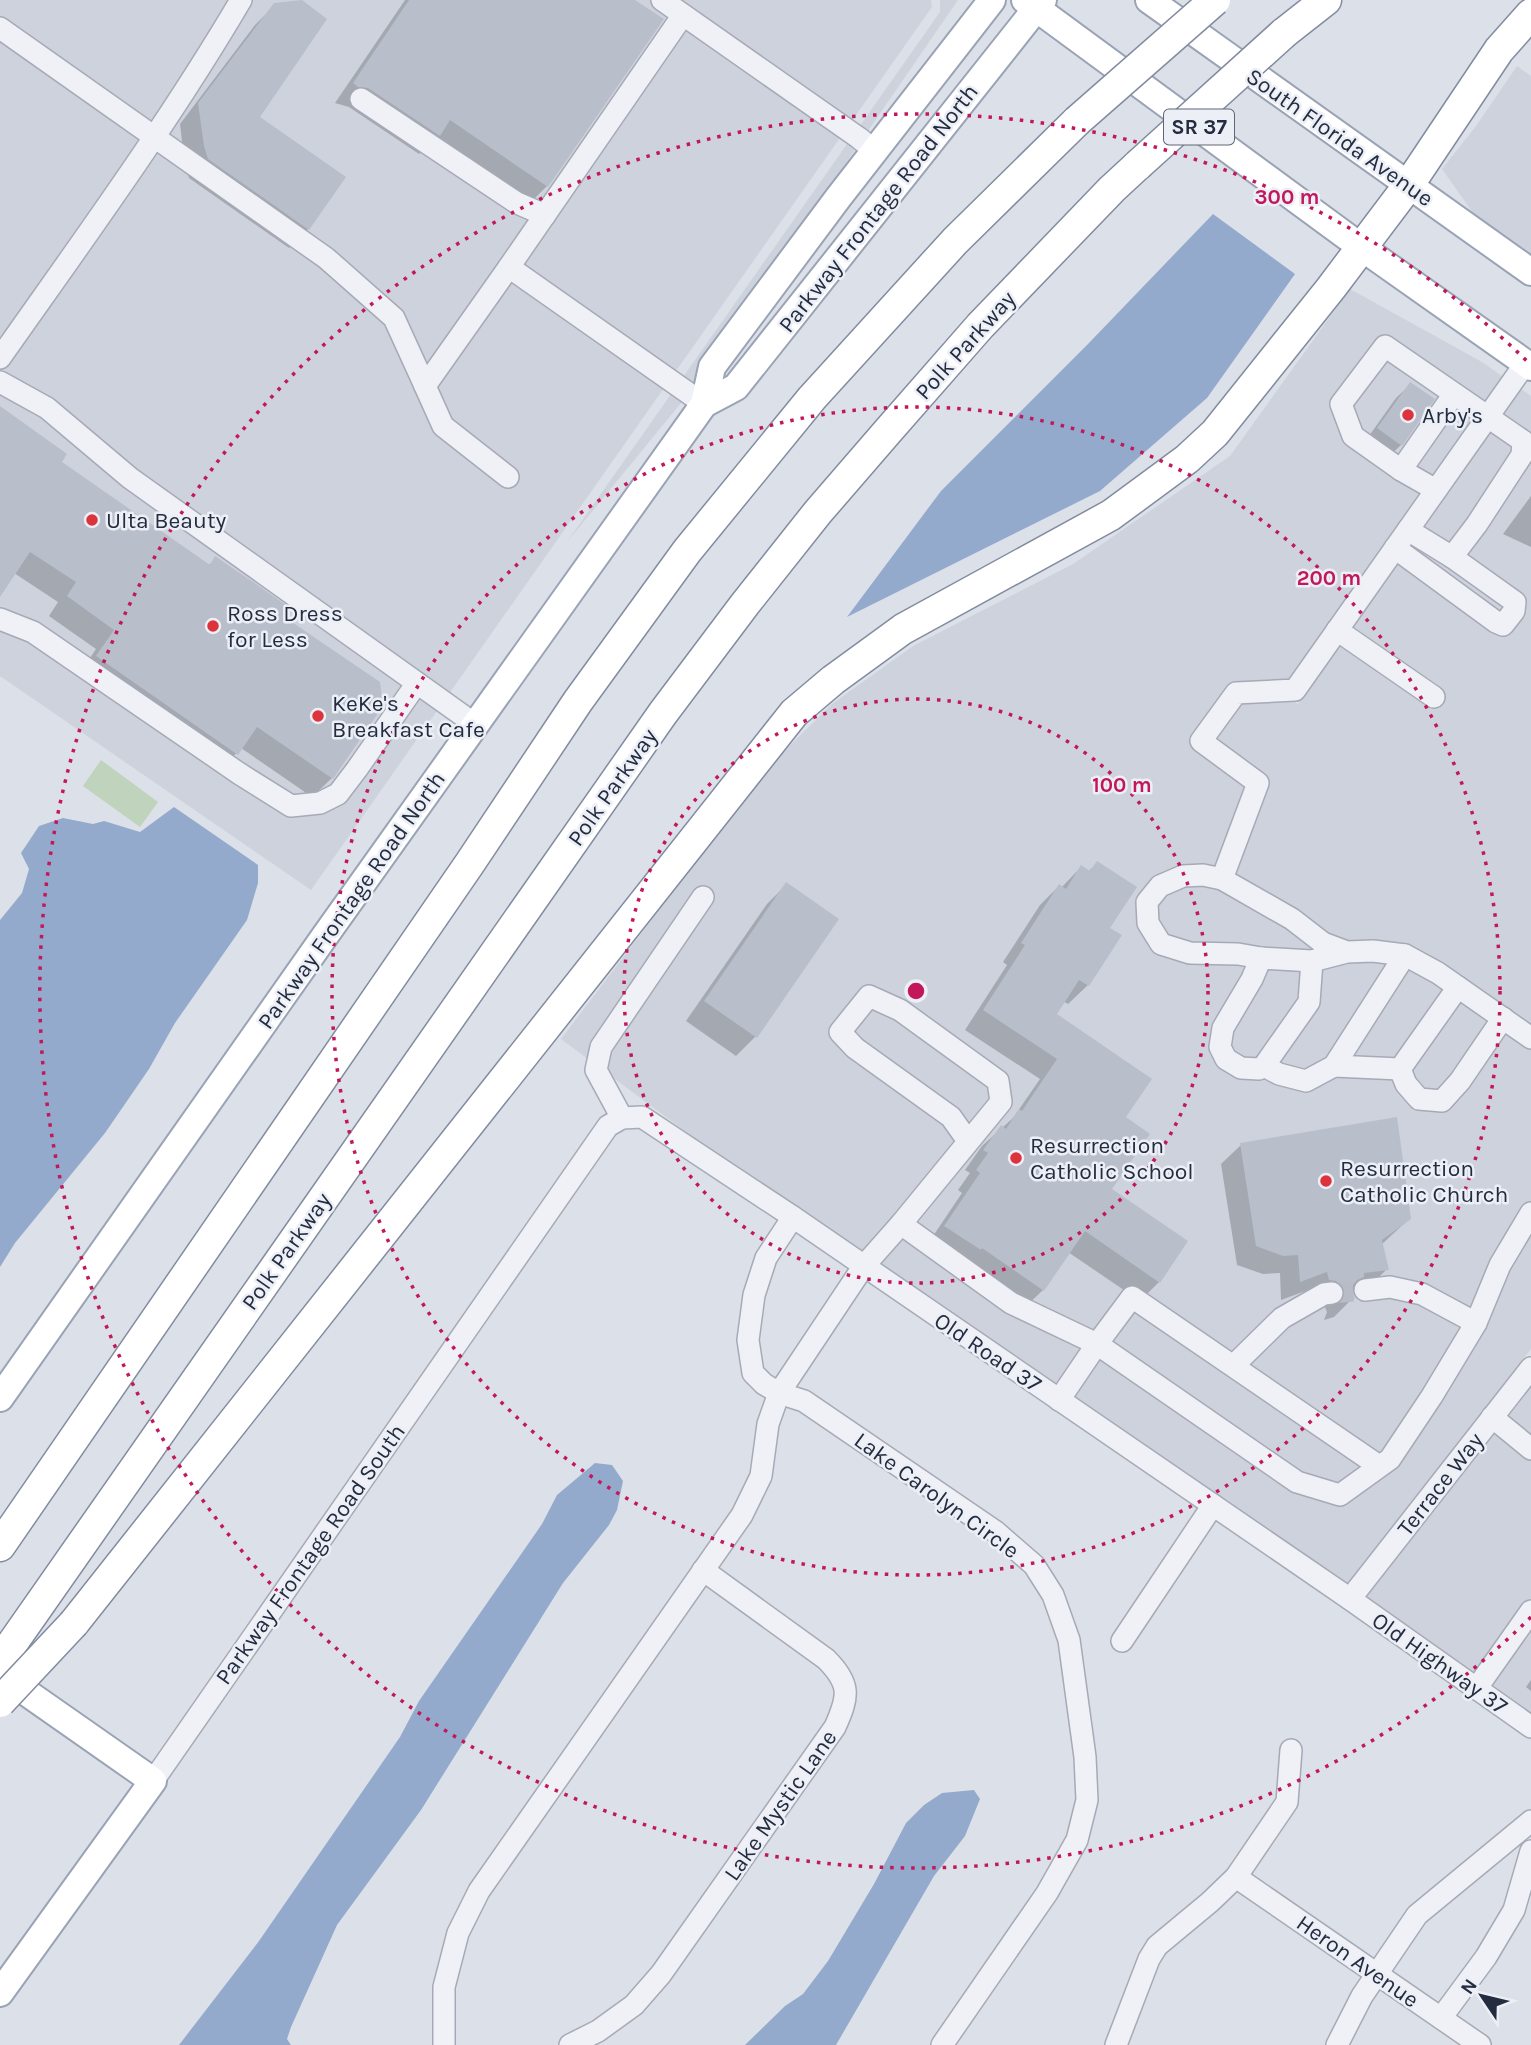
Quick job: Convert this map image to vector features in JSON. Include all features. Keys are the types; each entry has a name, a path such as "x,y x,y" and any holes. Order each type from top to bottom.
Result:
{"highway":[{"path":"0,1546 470,863 578,701 687,551 813,398 955,241 1077,121 1215,0"},
{"name":"Polk Parkway","path":"0,1661 648,736 745,604 818,512 980,326 1084,217 1284,33 1326,0"},
{"path":"0,1702 74,1623 794,713 833,680 903,629 1111,515 1187,459 1215,433 1362,247 1408,186 1499,50 1531,14"}],"main road":[{"name":"Parkway Frontage Road North","path":"0,1398 704,404 712,367 992,0"},
{"name":"South Florida Avenue","path":"1149,0 1531,272"},
{"name":"Parkway Frontage Road North","path":"704,404 736,387 1035,3"},
{"name":"SR 37","path":"1035,3 1362,247 1529,364"},
{"path":"0,1674 153,1781"},
{"name":"Parkway Frontage Road South","path":"0,1993 153,1781"}],"street":[{"path":"0,358 155,137 241,0"},
{"path":"662,0 875,151"},
{"path":"425,386 683,15"},
{"path":"0,28 326,258 394,318 443,426 508,477"},
{"path":"361,99 517,203 545,215"},
{"path":"509,267 704,404"},
{"path":"1436,490 1401,470 1353,436 1341,404 1385,346 1523,441 1522,454 1452,556"},
{"path":"1222,879 1258,783 1201,741 1236,693 1295,690 1487,417 1529,364"},
{"path":"0,382 47,408 130,478 476,725"},
{"path":"1401,470 1454,394"},
{"path":"1395,548 1496,622 1503,625 1514,611 1515,602 1452,556 1408,530"},
{"path":"0,619 33,632 291,806 320,803 338,793 416,683"},
{"path":"1337,631 1434,697"},
{"path":"1347,952 1323,943 1292,919 1222,879 1203,875 1183,876 1160,886 1147,902 1148,923 1161,944 1190,953 1238,954 1312,961 1347,952 1373,951 1405,955 1438,973 1531,1038"},
{"path":"622,1118 596,1070 601,1047 703,897"},
{"path":"1264,1066 1279,1074 1306,1081 1334,1066 1405,955"},
{"path":"1261,958 1252,979 1223,1028 1220,1046 1226,1059 1241,1068 1259,1069 1264,1066 1309,1002 1312,961"},
{"path":"1400,1069 1458,987"},
{"path":"444,2045 444,1987 458,1933 479,1891 742,1515 761,1476 768,1424 779,1393 863,1267 1001,1102 998,1081 900,1010 869,996 840,1032 855,1048 951,1117 968,1141"},
{"path":"1400,1069 1406,1084 1419,1099 1442,1101 1460,1081 1503,1018"},
{"path":"1334,1066 1400,1069"},
{"name":"Old Road 37","path":"622,1118 642,1117 655,1124 1350,1600"},
{"name":"Parkway Frontage Road South","path":"153,1781 608,1126 622,1118"},
{"path":"901,1224 1011,1303 1097,1344 1297,1482 1340,1495 1390,1459 1476,1323 1500,1265 1531,1213"},
{"name":"Lake Carolyn Circle","path":"793,1217 766,1258 754,1295 748,1340 753,1373 779,1393 804,1401 996,1532 1034,1565 1053,1595 1069,1640 1086,1768 1087,1800 1077,1840 1047,1893 942,2045"},
{"path":"1364,1290 1390,1287 1422,1294 1476,1323"},
{"path":"1234,1365 1282,1318 1324,1294 1332,1293"},
{"path":"1059,1400 1132,1297 1379,1466"},
{"name":"Terrace Way","path":"1350,1600 1531,1368"},
{"path":"1492,1417 1531,1449"},
{"path":"1122,1641 1213,1505"},
{"name":"Lake Mystic Lane","path":"570,2045 598,2031 634,2005 661,1974 835,1727 844,1708 845,1688 841,1674 826,1659 704,1570"},
{"name":"Old Highway 37","path":"1350,1600 1531,1727"},
{"path":"1476,1689 1531,1611"},
{"path":"1115,2045 1149,1959 1157,1946 1236,1877 1287,1802 1291,1750"},
{"path":"1337,2045 1362,1996 1417,1915 1531,1821"},
{"path":"1441,2018 1486,1957 1514,1910 1531,1852"},
{"name":"Heron Avenue","path":"1236,1877 1480,2045"}],"shaded area":[{"path":"0,0 931,0 932,7 311,890 0,676"},
{"path":"940,0 958,0 681,403 567,542 940,12"},
{"path":"1517,66 1531,76 1531,253 1473,213 1442,169 1476,126"},
{"path":"1350,289 1482,362 1502,376 1280,691 1298,704 1521,389 1531,396 1531,1349 1347,1585 697,1140 561,1039 767,768 832,704 913,646 1073,564 1230,456"},
{"path":"1531,1386 1531,1715 1366,1598"}],"green space":[{"path":"101,760 158,802 140,827 83,786"}],"water":[{"path":"1213,214 1295,274 1207,398 1100,491 847,617 941,491"},
{"path":"174,807 258,865 258,883 247,920 175,1023 149,1069 105,1133 15,1243 0,1267 0,920 22,893 29,869 21,853 39,826 63,818 93,824 104,821 140,832"},
{"path":"595,1463 612,1465 623,1481 617,1510 609,1525 563,1583 421,1810 337,1925 291,2027 287,2039 291,2045 179,2045 259,1941 400,1737 419,1701 542,1524 557,1495"},
{"path":"974,1790 980,1799 965,1836 934,1876 836,2045 745,2045 785,2006 803,1994 828,1961 874,1884 906,1823 924,1805 942,1793"}],"building":[{"path":"302,0 327,19 260,117 346,177 309,230 208,159 198,103 274,3"},
{"path":"409,0 635,0 664,19 548,187 450,120 440,136 368,88 358,87 353,83"},
{"path":"1410,382 1435,399 1402,446 1377,428"},
{"path":"0,406 67,454 62,462 210,565 215,556 259,586 290,608 283,616 380,682 383,706 333,779 257,727 238,755 96,656 114,630 67,596 76,582 30,552 0,597"},
{"path":"1097,861 1137,887 1110,928 1122,935 1089,986 1079,980 1057,1014 1152,1079 1126,1117 1150,1134 1112,1189 1188,1241 1160,1283 1085,1231 1044,1291 982,1248 981,1250 944,1226 980,1173 976,1170 988,1153 983,1150 1001,1125 1006,1129 1019,1109 1022,1111 1057,1059 983,1010 1025,945 1021,943 1059,884 1066,889 1081,865 1090,871"},
{"path":"786,882 839,919 757,1038 704,1001"},
{"name":"Resurrection Catholic Church","path":"1397,1117 1411,1219 1382,1240 1389,1270 1364,1273 1364,1277 1353,1285 1355,1299 1341,1302 1345,1292 1343,1286 1329,1280 1327,1272 1300,1282 1298,1255 1283,1256 1256,1246 1240,1143"}],"tunnel":[{"path":"1332,1293 1365,1290"}],"place":[{"name":"Arby's","path":"1408,415"},
{"name":"Ulta Beauty","path":"92,520"},
{"name":"Ross Dress for Less","path":"213,626"},
{"name":"KeKe's Breakfast Cafe","path":"318,716"},
{"name":"Resurrection Catholic School","path":"1016,1158"},
{"name":"Resurrection Catholic Church","path":"1326,1181"}]}
